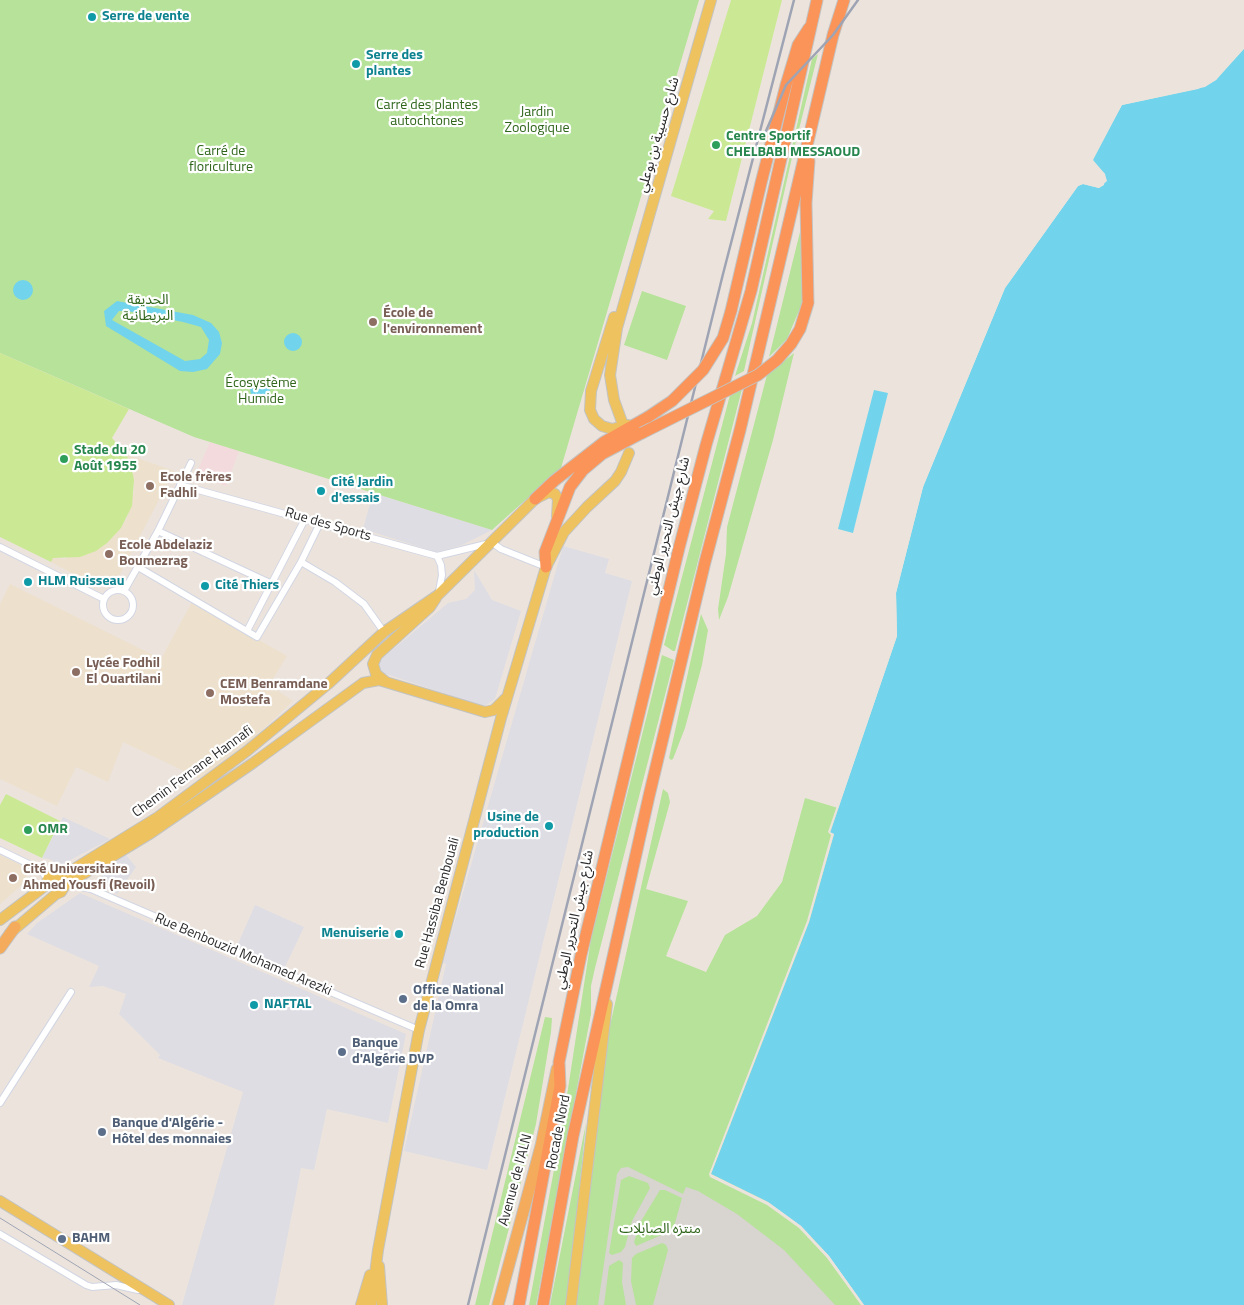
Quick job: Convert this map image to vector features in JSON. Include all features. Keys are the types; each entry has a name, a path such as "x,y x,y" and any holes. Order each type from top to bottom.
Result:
{"highway":[{"name":"شارع جيش التحرير الوطني","path":"559,1062 583,945 655,645 706,445 752,291 817,0"},
{"path":"612,966 691,618 740,430 833,35 844,0"},
{"path":"535,499 554,481 598,446 672,401 703,370 723,338 791,68 800,40 812,24"},
{"path":"546,567 546,552 557,517 570,486 583,470 614,446 758,374 777,360 792,344 800,329 808,303 806,203 812,122"},
{"path":"0,948 15,927"},
{"name":"Rocade Nord","path":"543,1305 572,1136 612,966"},
{"name":"Avenue de l'ALN","path":"498,1305 541,1146 559,1062"},
{"name":"Rocade Nord","path":"519,1305 560,1086 559,1062"}],"main road":[{"name":"شارع حسيبة بن بوعلي","path":"631,277 711,0"},
{"path":"631,277 616,311 596,374 591,391 590,410 598,423 612,429 648,417"},
{"path":"622,422 612,391 610,369 617,328 631,277"},
{"path":"546,567 564,532 587,506 615,481 625,464 628,453"},
{"path":"535,499 549,492 555,494 558,499 557,517"},
{"name":"Chemin Fernane Hannafi","path":"64,882 158,817 247,751 328,684 384,632 438,594 535,499"},
{"name":"Rue Hassiba Benbouali","path":"378,1250 419,1030 507,697 546,567"},
{"path":"386,682 376,674 372,664 377,655 430,607 438,594"},
{"name":"Chemin Fernane Hannafi","path":"64,882 151,833 253,763 363,683 371,680 386,682 485,712 494,710 507,697"},
{"path":"0,920 55,874 64,882 61,892 15,927 0,942"},
{"path":"46,882 50,893 56,894"},
{"path":"572,1303 589,1145 612,966"},
{"path":"0,1201 169,1305"},
{"path":"361,1305 378,1250"},
{"path":"371,1305 378,1250"},
{"path":"378,1250 382,1305"}],"street":[{"path":"124,591 158,531 192,463"},
{"name":"Rue des Sports","path":"180,485 437,556"},
{"path":"247,631 306,519"},
{"path":"138,567 254,636 260,636 301,562 320,523"},
{"path":"158,531 272,584"},
{"path":"438,594 442,575 441,565 437,556 466,551 489,542 501,549 546,567"},
{"path":"0,548 104,599"},
{"path":"301,562 335,582 364,604 384,632"},
{"path":"111,591 124,591 130,597 133,607 130,615 123,620 112,620 103,609 104,599 111,591"},
{"path":"0,850 41,870 46,882"},
{"name":"Rue Benbouzid Mohamed Arezki","path":"64,882 92,889 419,1030"},
{"path":"0,1103 71,992"},
{"path":"0,1234 92,1288 116,1284 149,1293"}],"shaded area":[{"path":"210,442 239,451 226,486 195,476"},
{"path":"126,454 174,471 118,578 94,585 51,562 52,558 65,559 121,528 127,518 134,492 134,480"},
{"path":"373,493 492,530 462,545 436,552 363,529"},
{"path":"563,546 609,559 605,573 632,581 487,1170 404,1151 446,964 443,963"},
{"path":"474,570 492,600 521,611 495,699 486,705 479,705 380,672 376,667 378,662 448,603 466,599 475,590"},
{"path":"10,584 161,659 192,602 287,656 269,685 293,701 241,750 201,779 123,742 108,782 76,767 57,806 0,779 0,604"},
{"path":"63,817 110,839 61,865 42,858"},
{"name":"Cité Universitaire Ahmed Yousfi (Revoil)","path":"0,855 25,867 27,874 25,882 0,904"},
{"path":"126,855 136,867 117,894 104,887 99,880 106,869"},
{"path":"80,893 406,1034 388,1123 327,1109 314,1170 301,1168 274,1305 182,1305 243,1092 158,1058 160,1055 119,1014 126,994 103,986 89,987 99,966 27,934 37,923"},
{"path":"255,905 304,927 285,967 237,946"},
{"path":"628,1167 683,1194 686,1187 698,1191 737,1214 784,1250 835,1305 653,1305 668,1250 666,1245 662,1243 636,1254 632,1258 631,1281 636,1305 626,1305 622,1282 623,1263 619,1260 609,1266 604,1305 598,1305 617,1174 621,1168","holes":["629,1176 648,1183 650,1188 632,1221 625,1247 621,1252 612,1255 609,1253 621,1180","660,1190 665,1190 682,1198 673,1230 636,1246 634,1242 641,1221"]}],"green space":[{"path":"0,0 699,0 561,468 492,530 194,437 0,353"},
{"name":"Centre Sportif CHELBABI MESSAOUD","path":"731,0 782,0 726,221 708,219 714,211 671,196"},
{"path":"818,54 793,153 744,371 735,376 752,323 812,59"},
{"path":"800,232 803,249 804,299 787,339 769,357"},
{"path":"642,291 686,306 667,360 624,345"},
{"name":"Stade du 20 Août 1955","path":"0,353 129,409 112,438 126,454 131,465 134,480 132,506 121,528 107,543 96,551 80,557 53,558 51,562 0,537"},
{"path":"794,353 773,440 728,597 719,620 718,609 726,554 727,527 767,375"},
{"path":"742,389 675,651 673,651 664,645 730,395"},
{"path":"701,614 708,630 702,665 685,728 671,760 669,758"},
{"path":"662,655 674,660 595,968 591,986 591,1014 536,1305 529,1305 563,1121 591,939"},
{"name":"منتزه الصابلات","path":"663,789 668,793 670,802 646,889 688,901 666,956 706,972 725,935 757,916 782,882 805,798 838,808 830,832 834,834 768,1202 815,1240 864,1305 550,1305 586,1123 568,1300 609,1030"},
{"name":"OMR","path":"6,794 60,821 42,858 0,838 0,805"},
{"path":"545,1017 552,1018 551,1032 536,1124 489,1305 475,1305"}],"water":[{"path":"1244,49 1244,1305 864,1305 829,1256 801,1226 768,1202 711,1174 809,922 834,834 830,833 897,636 896,593 923,487 1005,288 1078,186 1083,184 1099,188 1104,185 1105,174 1095,165 1093,160 1094,153 1122,105 1198,89 1216,80"},
{"path":"23,280 30,283 33,290 30,297 23,300 16,297 13,290 16,283"},
{"path":"117,301 193,315 211,323 219,332 222,343 220,354 207,369 193,372 180,371 106,326 104,311","holes":["119,311 127,311 201,327 209,340 207,353 200,359 185,361 112,320"]},
{"path":"293,333 299,336 302,342 299,348 293,351 287,348 284,342 287,336"},
{"path":"260,379 267,382 270,389 267,396 260,399 253,396 250,389 253,382"},
{"path":"874,390 888,393 853,533 838,529"}],"pier":[{"path":"1244,46 1216,80 1205,87 1122,105 1093,160 1105,174 1107,181 1099,188 1083,184 1078,186 1005,288 923,487 896,593 897,636 830,832 834,834 809,922 711,1174 768,1202 801,1226 829,1256 864,1305 861,1305 827,1258 799,1228 767,1205 710,1177 709,1174 807,921 831,835 828,832 895,635 894,592 920,486 1003,286 1076,184 1083,182 1099,185 1104,180 1091,159 1092,152 1120,103 1204,85 1214,79"}],"tram line":[{"path":"0,1218 140,1305"}],"railway":[{"path":"468,1305 723,274 794,0"},
{"path":"766,131 786,85 833,35 858,0"}],"place":[{"name":"Serre de vente","path":"92,17"},
{"name":"Serre des plantes","path":"356,64"},
{"name":"Centre Sportif CHELBABI MESSAOUD","path":"716,145"},
{"name":"École de l'environnement","path":"373,322"},
{"name":"Stade du 20 Août 1955","path":"64,459"},
{"name":"Ecole frères Fadhli","path":"150,486"},
{"name":"Cité Jardin d'essais","path":"321,491"},
{"name":"Ecole Abdelaziz Boumezrag","path":"109,554"},
{"name":"HLM Ruisseau","path":"28,582"},
{"name":"Cité Thiers","path":"205,586"},
{"name":"Lycée Fodhil El Ouartilani","path":"76,672"},
{"name":"CEM Benramdane Mostefa","path":"210,693"},
{"name":"Usine de production","path":"549,826"},
{"name":"OMR","path":"28,830"},
{"name":"Cité Universitaire Ahmed Yousfi (Revoil)","path":"13,878"},
{"name":"Menuiserie","path":"399,934"},
{"name":"Office National de la Omra","path":"403,999"},
{"name":"NAFTAL","path":"254,1005"},
{"name":"Banque d'Algérie DVP","path":"342,1052"},
{"name":"Banque d'Algérie - Hôtel des monnaies","path":"102,1132"},
{"name":"BAHM","path":"62,1239"}],"park label":[{"name":"Carré des plantes autochtones","path":"427,114"},
{"name":"Jardin Zoologique","path":"537,122"},
{"name":"Carré de floriculture","path":"221,160"},
{"name":"الحديقة البريطانية","path":"148,310"},
{"name":"Écosystème Humide","path":"261,392"}]}
